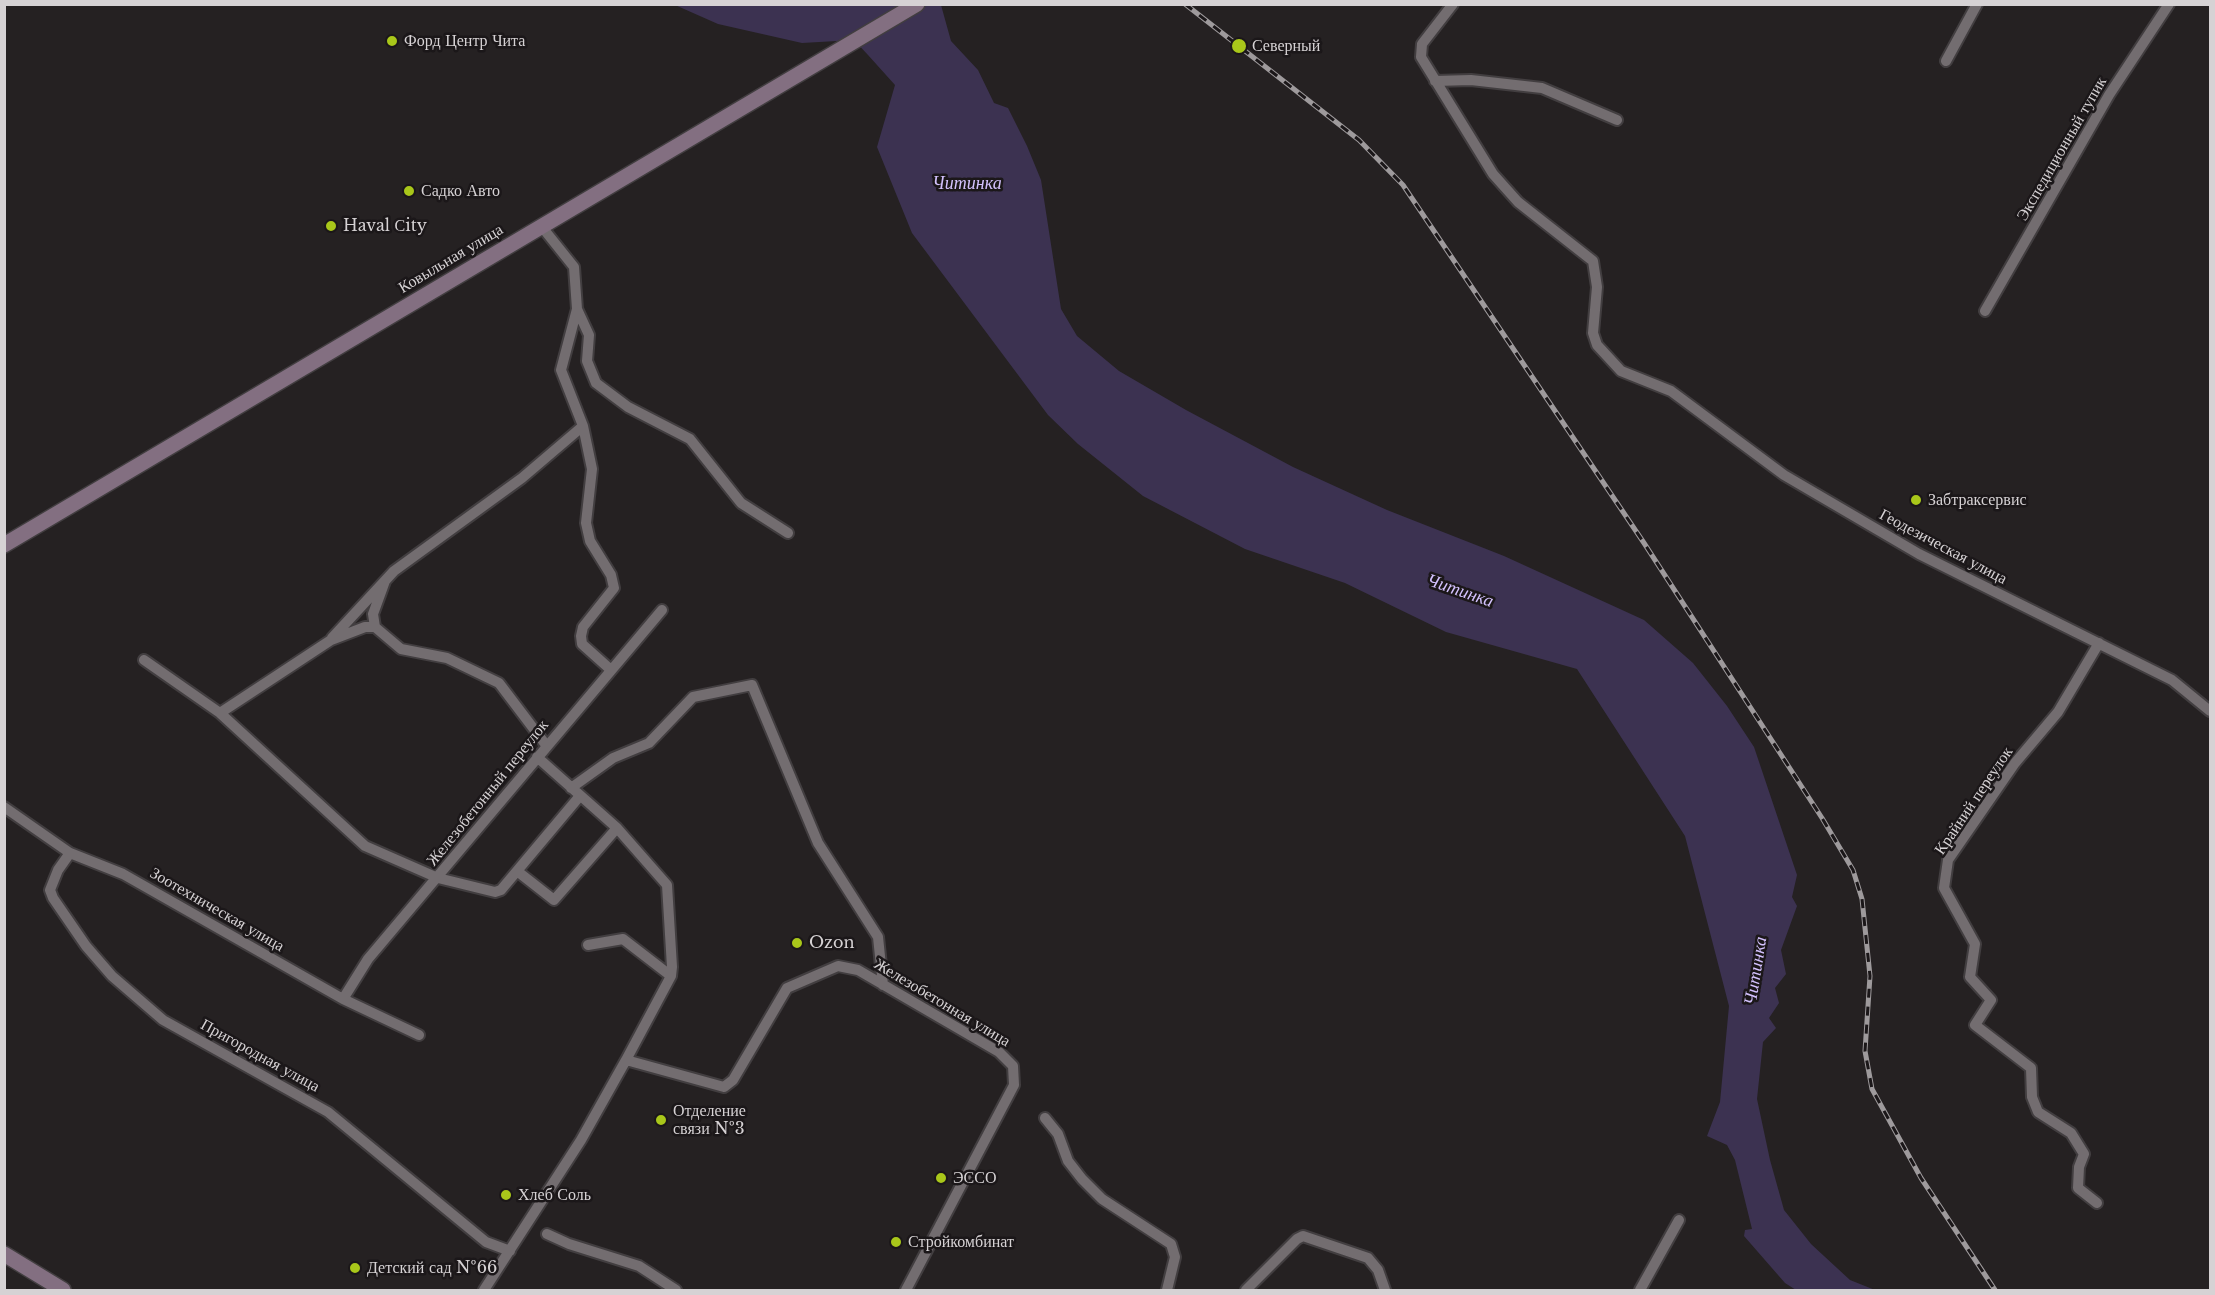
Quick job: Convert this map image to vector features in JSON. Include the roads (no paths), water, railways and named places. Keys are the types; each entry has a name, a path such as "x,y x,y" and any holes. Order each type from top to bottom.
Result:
{"main road":[{"name":"Ковыльная улица","path":"4,545 917,4"},
{"path":"4,1254 63,1290"}],"street":[{"name":"Геодезическая улица","path":"1453,4 1422,44 1421,57 1493,174 1518,202 1593,261 1598,287 1593,333 1597,345 1621,371 1671,391 1794,481 1920,554 2172,680 2211,711"},
{"path":"1946,61 1977,4"},
{"name":"Экспедиционный тупик","path":"1985,311 2109,95 2169,4"},
{"path":"1435,81 1471,80 1542,88 1617,120"},
{"path":"542,227 574,267 577,309 561,370 583,426 592,469 586,523 590,541 611,575 614,588 583,627 580,636 582,644 611,670"},
{"path":"577,309 589,335 587,361 596,383 627,407 690,439 741,503 788,533"},
{"path":"331,640 387,578 522,478 583,426"},
{"path":"375,627 374,614 387,578"},
{"name":"Железобетонный переулок","path":"343,999 368,959 662,610"},
{"path":"220,713 331,640 365,627 375,627 401,649 447,658 499,683 546,745"},
{"name":"Крайний переулок","path":"2097,1203 2078,1188 2079,1167 2084,1154 2072,1133 2038,1112 2032,1097 2031,1068 1975,1025 1991,1000 1970,977 1975,944 1944,888 1948,860 2015,763 2058,712 2099,643"},
{"path":"144,660 220,713 365,846 438,878 495,892 501,890 579,797"},
{"path":"571,788 613,758 649,743 693,697 752,685 818,843 878,937 883,985"},
{"path":"484,1290 581,1140 671,976 672,967 668,885 617,828 579,797 537,757"},
{"name":"Зоотехническая улица","path":"4,807 70,853 123,874 343,999 418,1035"},
{"path":"517,871 554,900 617,828"},
{"name":"Пригородная улица","path":"70,853 58,870 50,890 53,898 86,946 119,982 164,1020 328,1112 486,1242 510,1251"},
{"path":"588,945 623,939 671,976"},
{"name":"Железобетонная улица","path":"626,1060 724,1087 733,1080 787,988 838,966 858,970 999,1052 1012,1066 1014,1085 906,1290"},
{"path":"1045,1118 1058,1134 1068,1161 1102,1199 1172,1244 1175,1257 1167,1290"},
{"path":"1643,1287 1679,1220"},
{"path":"547,1234 639,1266 676,1290"},
{"path":"1246,1290 1296,1239 1303,1236 1368,1258 1378,1270 1385,1290"}],"water":[{"name":"Читинка","path":"675,5 941,5 951,41 978,70 994,103 1008,108 1041,180 1061,309 1077,336 1119,371 1293,467 1387,510 1504,556 1644,620 1693,663 1727,706 1754,747 1797,875 1792,897 1797,906 1781,950 1786,974 1775,988 1779,1003 1769,1018 1776,1028 1763,1042 1757,1099 1784,1210 1811,1244 1850,1280 1875,1290 1796,1290 1785,1283 1744,1236 1745,1230 1752,1229 1735,1160 1727,1145 1707,1136 1720,1102 1729,1006 1685,836 1577,669 1446,632 1345,583 1245,549 1143,496 1078,444 1048,415 912,233 877,147 895,85 854,40 802,43 718,24"}],"railway":[{"path":"1185,4 1359,140 1403,185 1644,543 1822,818 1853,870 1862,899 1870,976 1865,1051 1872,1089 1921,1178 1995,1290"}],"place":[{"name":"Форд Центр Чита","path":"392,41"},
{"name":"Северный","path":"1239,46"},
{"name":"Садко Авто","path":"409,191"},
{"name":"Haval Сity","path":"331,226"},
{"name":"Забтраксервис","path":"1916,500"},
{"name":"Ozon","path":"797,943"},
{"name":"Отделение связи №3","path":"661,1120"},
{"name":"ЭССО","path":"941,1178"},
{"name":"Хлеб Соль","path":"506,1195"},
{"name":"Стройкомбинат","path":"896,1242"},
{"name":"Детский сад №66","path":"355,1268"}]}
